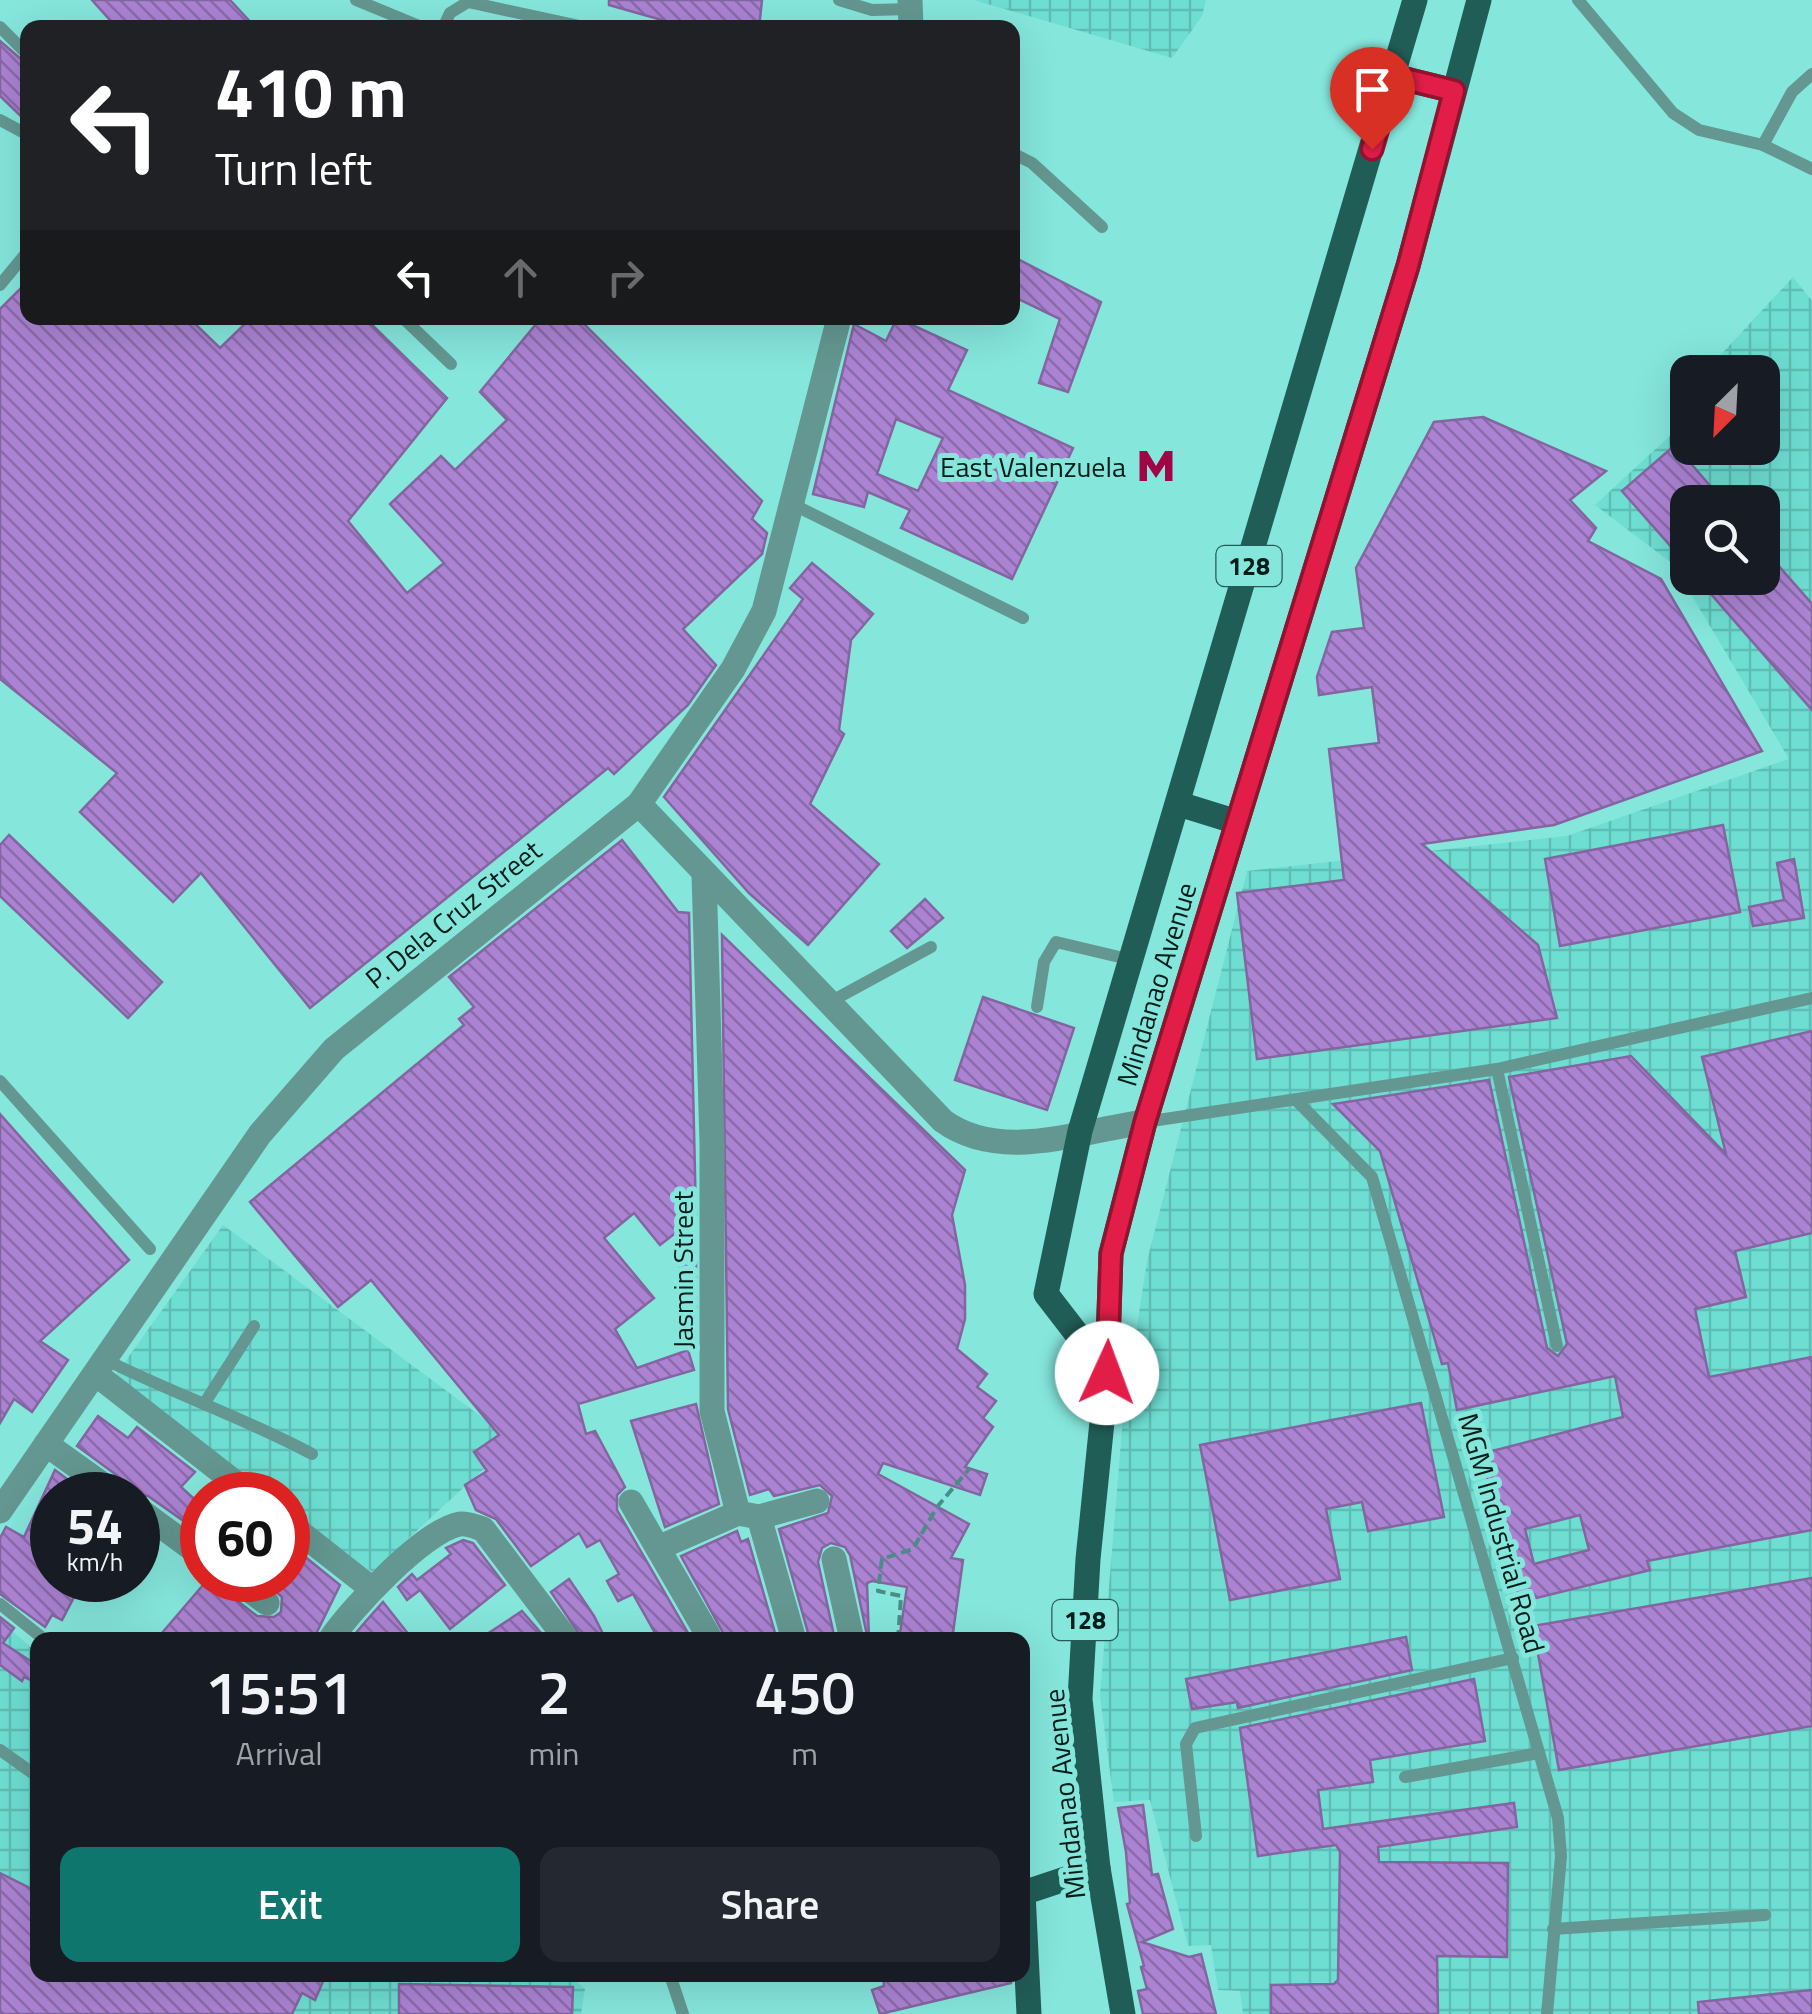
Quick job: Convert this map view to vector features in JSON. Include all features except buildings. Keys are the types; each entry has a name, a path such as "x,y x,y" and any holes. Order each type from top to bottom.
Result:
{"main road":[{"name":"Mindanao Avenue","path":"1107,1373 1046,1294 1080,1131 1415,0"},
{"name":"Mindanao Avenue","path":"1123,2014 1098,1868 1080,1699 1088,1558 1107,1373 1111,1254 1145,1122 1408,266 1479,0"},
{"path":"1393,76 1454,91"},
{"path":"1178,804 1237,822"},
{"path":"1030,1891 1098,1868"},
{"name":"Mindanao Avenue","path":"1028,1982 1030,2014"}],"street":[{"name":"P. Dela Cruz Street","path":"0,1511 260,1134 334,1049 639,804 733,669 764,611 837,325"},
{"path":"639,804 943,1121 963,1136 987,1143 1012,1144 1145,1122"},
{"name":"Jasmin Street","path":"704,874 712,1143 712,1411 791,1632"},
{"path":"102,1367 224,1472"},
{"path":"46,1444 86,1472"},
{"path":"658,1548 748,1515 817,1501"},
{"path":"631,1502 706,1632"},
{"path":"336,1632 371,1588 442,1531 462,1523 484,1529 561,1632"},
{"path":"310,1540 371,1588"},
{"path":"834,1560 850,1632"}],"lane":[{"path":"356,0 405,20"},
{"path":"839,0 872,10 910,12"},
{"path":"1578,0 1673,113 1700,130 1763,145 1812,169"},
{"path":"447,20 450,13 468,2 552,20"},
{"path":"0,27 20,47"},
{"path":"1763,145 1792,92 1812,74"},
{"path":"1020,158 1032,164 1102,226"},
{"path":"0,286 20,261"},
{"path":"411,325 450,364"},
{"path":"792,504 1023,618"},
{"path":"1038,1007 1044,962 1056,942 1132,960"},
{"path":"828,1003 932,947"},
{"path":"1145,1122 1497,1069 1812,998"},
{"path":"1497,1069 1557,1346"},
{"path":"0,1081 150,1249"},
{"name":"MGM Industrial Road","path":"1296,1100 1372,1177 1558,1818 1561,1856 1547,2014"},
{"path":"204,1404 254,1326"},
{"path":"102,1367 244,1418 312,1454"},
{"path":"0,1604 35,1632"},
{"path":"1196,1836 1186,1744 1195,1728 1513,1658"},
{"path":"0,1750 30,1771"},
{"path":"1406,1777 1539,1753"},
{"path":"1553,1929 1766,1915"},
{"path":"672,1982 682,2014"}],"path":[{"path":"899,1632 901,1596 878,1590 882,1559 913,1549 937,1508 970,1468"}],"shaded area":[{"path":"974,0 1206,0 1202,16 1172,58"},
{"path":"1793,277 1812,301 1812,2014 1243,2014 1240,1991 1218,1990 1211,1945 1188,1946 1150,1800 1114,1802 1100,1696 1123,1418 1147,1261 1247,871 1567,836 1789,759 1691,595 1780,595 1780,485 1670,485 1670,562 1595,505 1670,436 1670,465 1780,465 1780,355 1721,355"},
{"path":"223,1225 514,1441 372,1572 310,1526 310,1472 237,1472 112,1380"},
{"path":"0,1620 30,1647 30,1982 577,1982 585,1989 581,2014 0,2014"}],"place":[{"name":"East Valenzuela","path":"1156,466"}],"route":[{"path":"1107,1373 1111,1254 1145,1122 1408,266 1454,91 1393,76 1372,149"}]}
